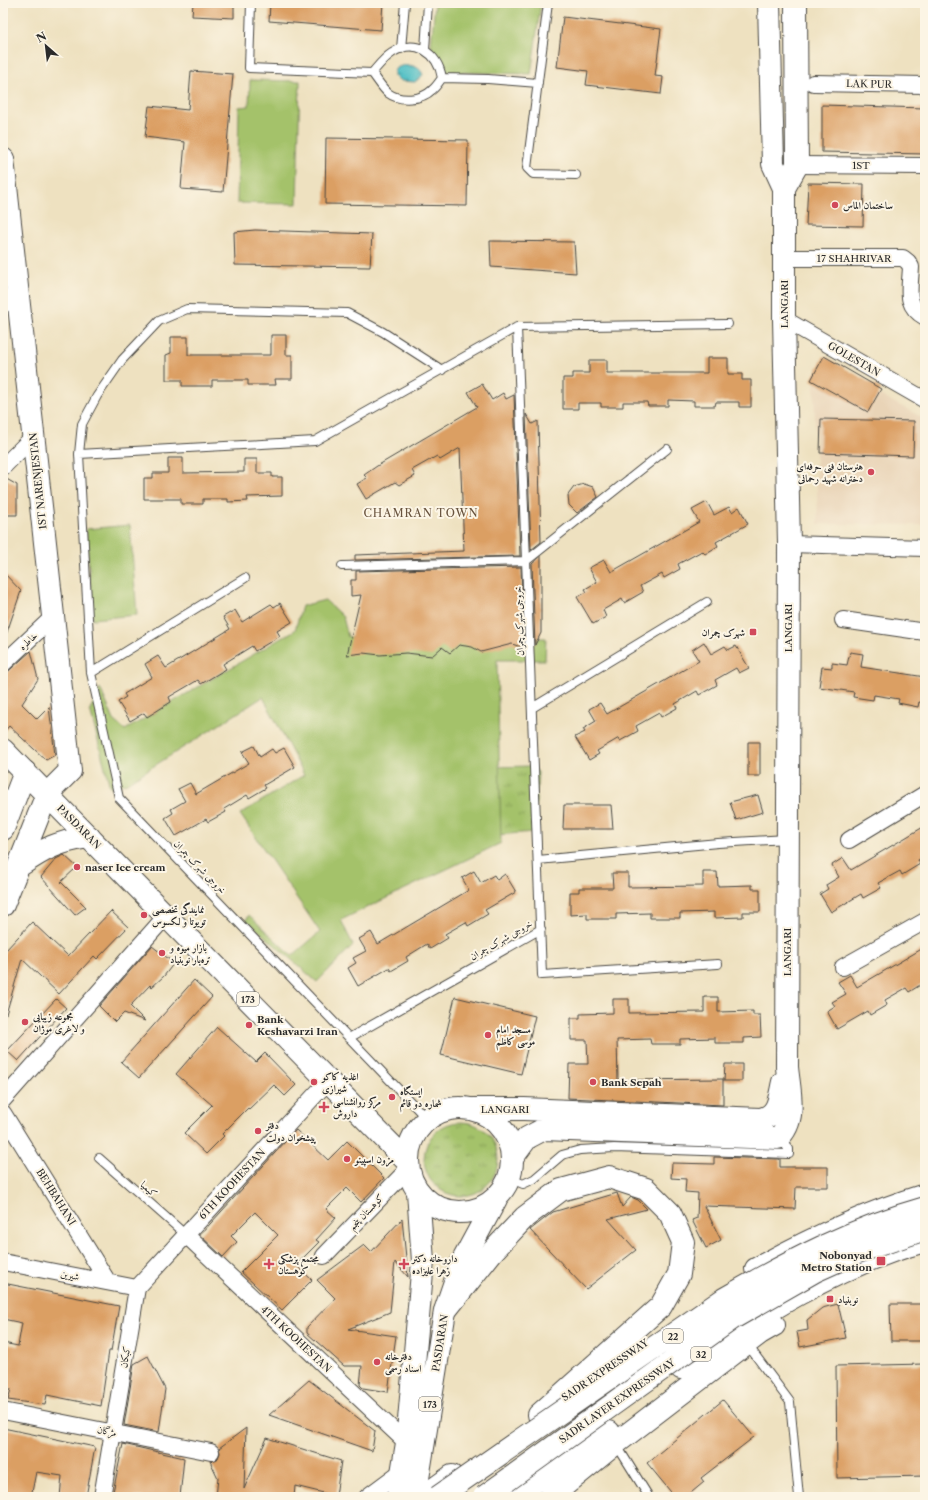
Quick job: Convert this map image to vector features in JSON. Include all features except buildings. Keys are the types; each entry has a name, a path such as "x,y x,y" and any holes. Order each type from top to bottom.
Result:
{"main road":[{"name":"LANGARI","path":"769,3 773,164 784,188 784,318 789,544 787,1067 790,1122 785,1131 778,1138"},
{"path":"784,188 797,165 796,3"},
{"name":"1ST NARENJESTAN","path":"3,160 10,298 33,437 70,771 47,794"},
{"name":"PASDARAN","path":"4,753 47,794 328,1081 408,1165"},
{"path":"25,772 3,829 13,829 22,834 28,840"},
{"path":"3,904 47,794"},
{"path":"19,866 44,849 61,842 89,837"},
{"name":"LANGARI","path":"474,1109 524,1109 760,1119 768,1118 774,1112 787,1067"},
{"path":"513,1162 510,1141 501,1127 489,1116 474,1109 457,1108 442,1111 427,1119 414,1136 410,1146 408,1165 410,1178 418,1192 430,1204 447,1211 464,1212 481,1208 496,1198 507,1184 513,1162 527,1138 544,1129"},
{"path":"524,1109 517,1113 514,1117 517,1127 529,1130 544,1129 778,1138"},
{"path":"420,1310 445,1311 492,1252 525,1217 561,1190 609,1177 646,1189 670,1213 683,1242 679,1274 661,1306 539,1415"},
{"name":"173","path":"398,1497 407,1443 420,1310 423,1261 418,1192"},
{"name":"SADR EXPRESSWAY","path":"423,1497 539,1415 737,1280 801,1244 889,1206 925,1195"},
{"name":"PASDARAN","path":"415,1497 445,1311 461,1264 496,1198"},
{"name":"22","path":"438,1497 724,1300 771,1272 852,1233 896,1216 925,1208"},
{"name":"SADR LAYER EXPRESSWAY","path":"484,1497 739,1315 822,1268 855,1253 925,1229"},
{"name":"32","path":"494,1497 564,1445 757,1317 821,1282 904,1247 925,1241"},
{"path":"512,1497 575,1456 693,1371 827,1295 907,1260 925,1255"},
{"path":"550,1497 753,1338"}],"street":[{"name":"LAK PUR","path":"813,83 925,85"},
{"name":"1ST","path":"797,165 925,166"},
{"name":"17 SHAHRIVAR","path":"785,258 903,258 908,262 910,268 911,306 915,311 925,317"},
{"name":"GOLESTAN","path":"784,318 925,400"},
{"path":"3,467 33,437"},
{"path":"789,544 925,548"},
{"name":"خاطره","path":"3,664 53,618"},
{"path":"843,620 925,632"},
{"path":"849,840 925,794"},
{"path":"3,1100 166,916"},
{"path":"843,967 925,921"},
{"name":"6TH KOOHESTAN","path":"186,1235 328,1081"},
{"name":"BEHBAHANI","path":"3,1112 108,1282"},
{"name":"کوهستان پنجم","path":"324,1256 408,1165"},
{"path":"136,1288 186,1235"},
{"name":"4TH KOOHESTAN","path":"186,1235 407,1443"},
{"name":"شیرین","path":"3,1262 136,1288"},
{"name":"کبکان","path":"102,1497 136,1288"},
{"name":"مژگان","path":"3,1411 211,1452"},
{"path":"367,1497 402,1472"}],"lane":[{"path":"251,3 249,68 372,73 389,93 400,98 412,99 423,96 433,90 442,78 440,67 436,59 425,50 406,47 392,53 372,73"},
{"path":"401,49 405,3"},
{"path":"425,50 428,3"},
{"path":"548,3 527,168 533,174 576,175"},
{"path":"442,78 488,79 538,83"},
{"name":"خروجی شهرک چمران","path":"442,370 383,332 347,313 187,309 159,321 122,360 96,396 82,424 79,454 91,673 119,798 349,1038 541,929 517,327"},
{"path":"79,454 315,441 517,327 728,324"},
{"path":"342,566 526,562 667,449"},
{"path":"91,673 245,578"},
{"path":"532,708 707,602"},
{"path":"538,860 718,843 788,839"},
{"path":"541,929 542,975 718,964"},
{"path":"349,1038 427,1119"},
{"path":"513,1162 516,1181 523,1184 534,1179 550,1163 562,1155 580,1150 614,1148 789,1154 789,1149 778,1138"},
{"name":"کیمیا","path":"99,1158 186,1235"},
{"path":"753,1338 790,1402 799,1497"},
{"path":"616,1444 649,1497"}],"shaded area":[{"name":"هنرستان فنی حرفه‌ای دخترانه شهید رحمانی","path":"824,365 925,419 925,525 818,524 814,384"}],"green space":[{"path":"435,3 541,3 531,74 446,72 431,46"},
{"path":"250,80 300,81 297,204 237,203 239,107 249,106"},
{"path":"130,525 137,615 93,619 86,529"},
{"path":"325,600 343,617 348,637 546,638 545,660 497,660 501,843 341,920 353,945 317,982 246,920 249,915 292,956 320,932 240,814 304,775 263,697 127,783 110,787 90,710 100,688 114,720 125,730 295,630 302,606"},
{"path":"530,766 538,772 534,832 484,836 454,768"},
{"path":"461,1122 475,1125 487,1133 495,1145 498,1159 495,1173 487,1185 475,1193 461,1196 447,1193 435,1185 427,1173 424,1159 427,1145 435,1133 447,1125"}],"water":[{"path":"404,65 416,67 422,72 423,75 415,82 401,81 394,76 394,71 396,68"}],"place":[{"name":"ساختمان الماس","path":"835,205"},
{"name":"هنرستان فنی حرفه‌ای دخترانه شهید رحمانی","path":"871,472"},
{"name":"شهرک چمران","path":"753,632"},
{"name":"naser Ice cream","path":"77,867"},
{"name":"نمایندگی تخصصی تویوتا و لکسوس","path":"144,915"},
{"name":"بازار میوه و تره‌بار نوبنیاد","path":"162,953"},
{"name":"مجموعه زیبایی و لاغری موژان","path":"25,1022"},
{"name":"Bank Keshavarzi Iran","path":"249,1025"},
{"name":"مسجد امام موسی کاظم","path":"488,1035"},
{"name":"اغذیه کاکو شیرازی","path":"314,1082"},
{"name":"Bank Sepah","path":"593,1082"},
{"name":"ایستگاه شماره دو قائم","path":"392,1097"},
{"name":"مرکز روانشناسی داروش","path":"324,1107"},
{"name":"دفتر پیشخوان دولت","path":"258,1131"},
{"name":"مزون اسپینو","path":"347,1159"},
{"name":"Nobonyad Metro Station","path":"881,1261"},
{"name":"مجتمع پزشکی کوهستان","path":"269,1264"},
{"name":"داروخانه دکتر زهرا علیزاده","path":"404,1264"},
{"name":"نوبنیاد","path":"830,1299"},
{"name":"دفترخانه اسناد رسمی","path":"377,1362"}],"district":[{"name":"CHAMRAN TOWN","path":"421,513"}]}
